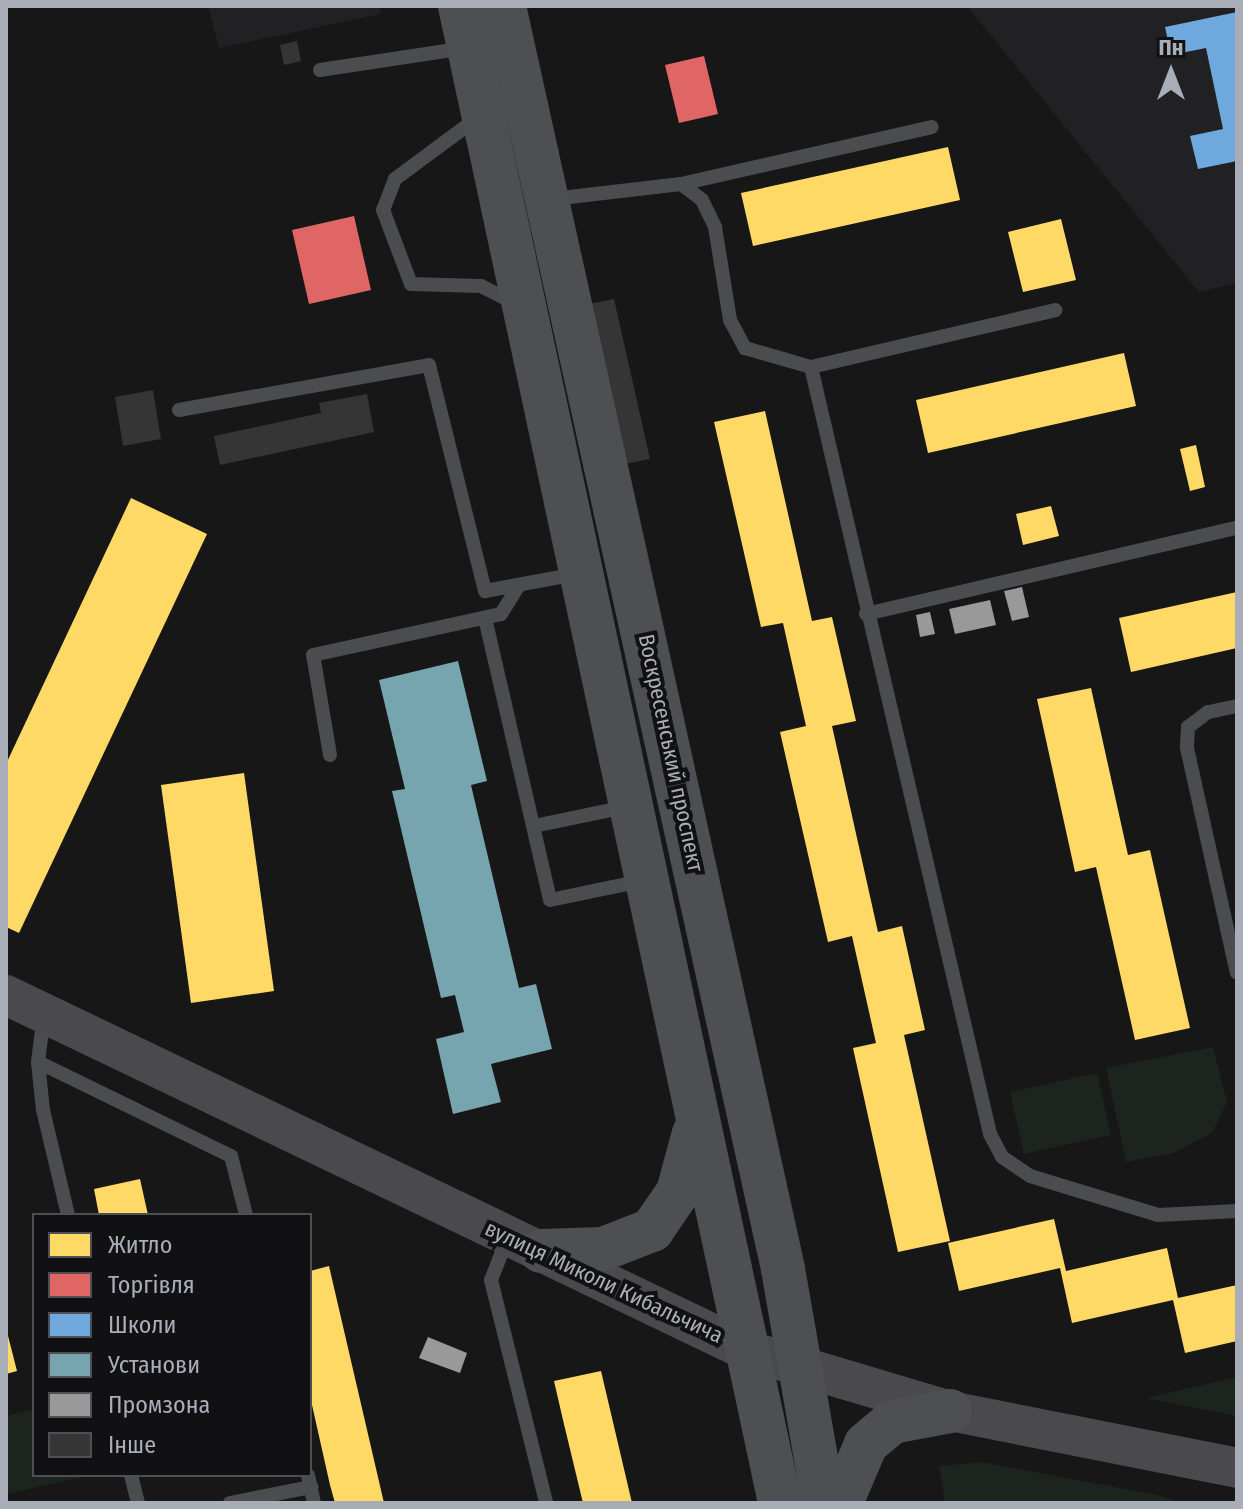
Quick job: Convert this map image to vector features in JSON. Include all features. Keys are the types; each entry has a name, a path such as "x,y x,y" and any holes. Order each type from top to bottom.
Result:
{"main road":[{"name":"Воскресенський проспект","path":"504,6 550,199 783,1269 824,1503"},
{"path":"464,27 695,1131 780,1503"},
{"path":"525,1244 603,1249 652,1230 678,1192 695,1131"},
{"path":"841,1503 866,1444 892,1422 950,1411"}],"street":[{"name":"вулиця Миколи Кибальчича","path":"6,995 746,1350 950,1411 1237,1468"}],"lane":[{"path":"320,70 464,27"},
{"path":"481,99 466,130 395,179 383,210 411,284 481,286 501,291 522,310"},
{"path":"550,199 681,184 932,127"},
{"path":"681,184 702,200 715,227 730,320 745,348 811,367 1055,310"},
{"path":"179,410 429,365 483,587 490,593 577,574"},
{"path":"811,367 866,614 990,1134 1002,1157 1030,1176 1158,1215 1237,1211"},
{"path":"866,614 1237,528"},
{"path":"330,755 313,655 485,618 509,610 518,587"},
{"path":"485,618 550,900 642,881"},
{"path":"1237,706 1208,712 1188,727 1187,748 1237,973"},
{"path":"534,826 626,807"},
{"path":"44,1015 38,1062 68,1213"},
{"path":"38,1062 231,1156 245,1213"},
{"path":"525,1244 491,1280 546,1503"},
{"path":"132,1477 138,1503"},
{"path":"230,1503 309,1481 314,1503"}],"shaded area":[{"path":"208,6 379,6 381,14 219,48"},
{"path":"967,6 1237,6 1237,283 1199,292"},
{"path":"1213,1047 1227,1102 1212,1133 1173,1153 1126,1162 1106,1068"},
{"path":"1097,1073 1111,1135 1024,1154 1010,1092"},
{"path":"1237,1377 1237,1416 1146,1398"},
{"path":"32,1410 32,1477 82,1477 6,1494 6,1416"},
{"path":"982,1462 1157,1495 1183,1503 945,1503 939,1466"}],"building: Житло":[{"path":"948,147 960,200 753,246 741,193"},
{"path":"1061,219 1076,280 1023,292 1008,232"},
{"path":"1124,353 1136,406 928,453 916,400"},
{"path":"765,411 812,621 832,617 856,721 832,726 878,932 902,926 925,1030 904,1035 950,1241 898,1252 853,1048 876,1043 852,936 828,942 780,732 806,726 783,623 761,627 714,422"},
{"path":"1196,445 1205,487 1190,491 1180,449"},
{"path":"131,498 207,534 19,933 6,927 6,764"},
{"path":"1051,506 1059,536 1023,545 1016,514"},
{"path":"1237,592 1237,648 1131,672 1119,618"},
{"path":"1091,688 1128,855 1150,850 1190,1028 1135,1040 1096,867 1075,872 1037,699"},
{"path":"244,773 274,991 191,1003 161,785"},
{"path":"140,1179 148,1213 99,1213 94,1189"},
{"path":"1054,1219 1066,1271 1167,1248 1178,1298 1237,1285 1237,1341 1185,1353 1173,1300 1072,1323 1060,1268 959,1291 948,1243"},
{"path":"329,1266 384,1503 335,1503 312,1405 312,1270"},
{"path":"6,1328 17,1371 6,1374"},
{"path":"601,1371 632,1503 583,1503 563,1420 554,1381"}],"building: Торгівля":[{"path":"704,56 718,114 679,123 665,65"},
{"path":"354,216 371,290 309,304 292,230"}],"building: Школи":[{"path":"1237,12 1237,161 1198,169 1190,136 1223,129 1206,48 1171,55 1165,27"}],"building: Установи":[{"path":"458,661 487,781 471,785 519,988 536,984 552,1049 491,1064 501,1102 453,1114 436,1039 464,1032 455,995 441,998 392,791 405,789 379,680"}],"building: Промзона":[{"path":"1022,587 1029,617 1012,621 1004,591"},
{"path":"990,600 996,625 955,634 949,609"},
{"path":"930,612 935,634 920,637 916,615"},
{"path":"428,1337 467,1353 460,1373 419,1358"}],"building: Інше":[{"path":"297,41 301,61 284,65 280,45"},
{"path":"614,299 650,459 625,464 589,304"},
{"path":"153,390 161,439 123,446 115,397"},
{"path":"367,394 374,432 220,465 214,436 321,413 319,403"}]}
